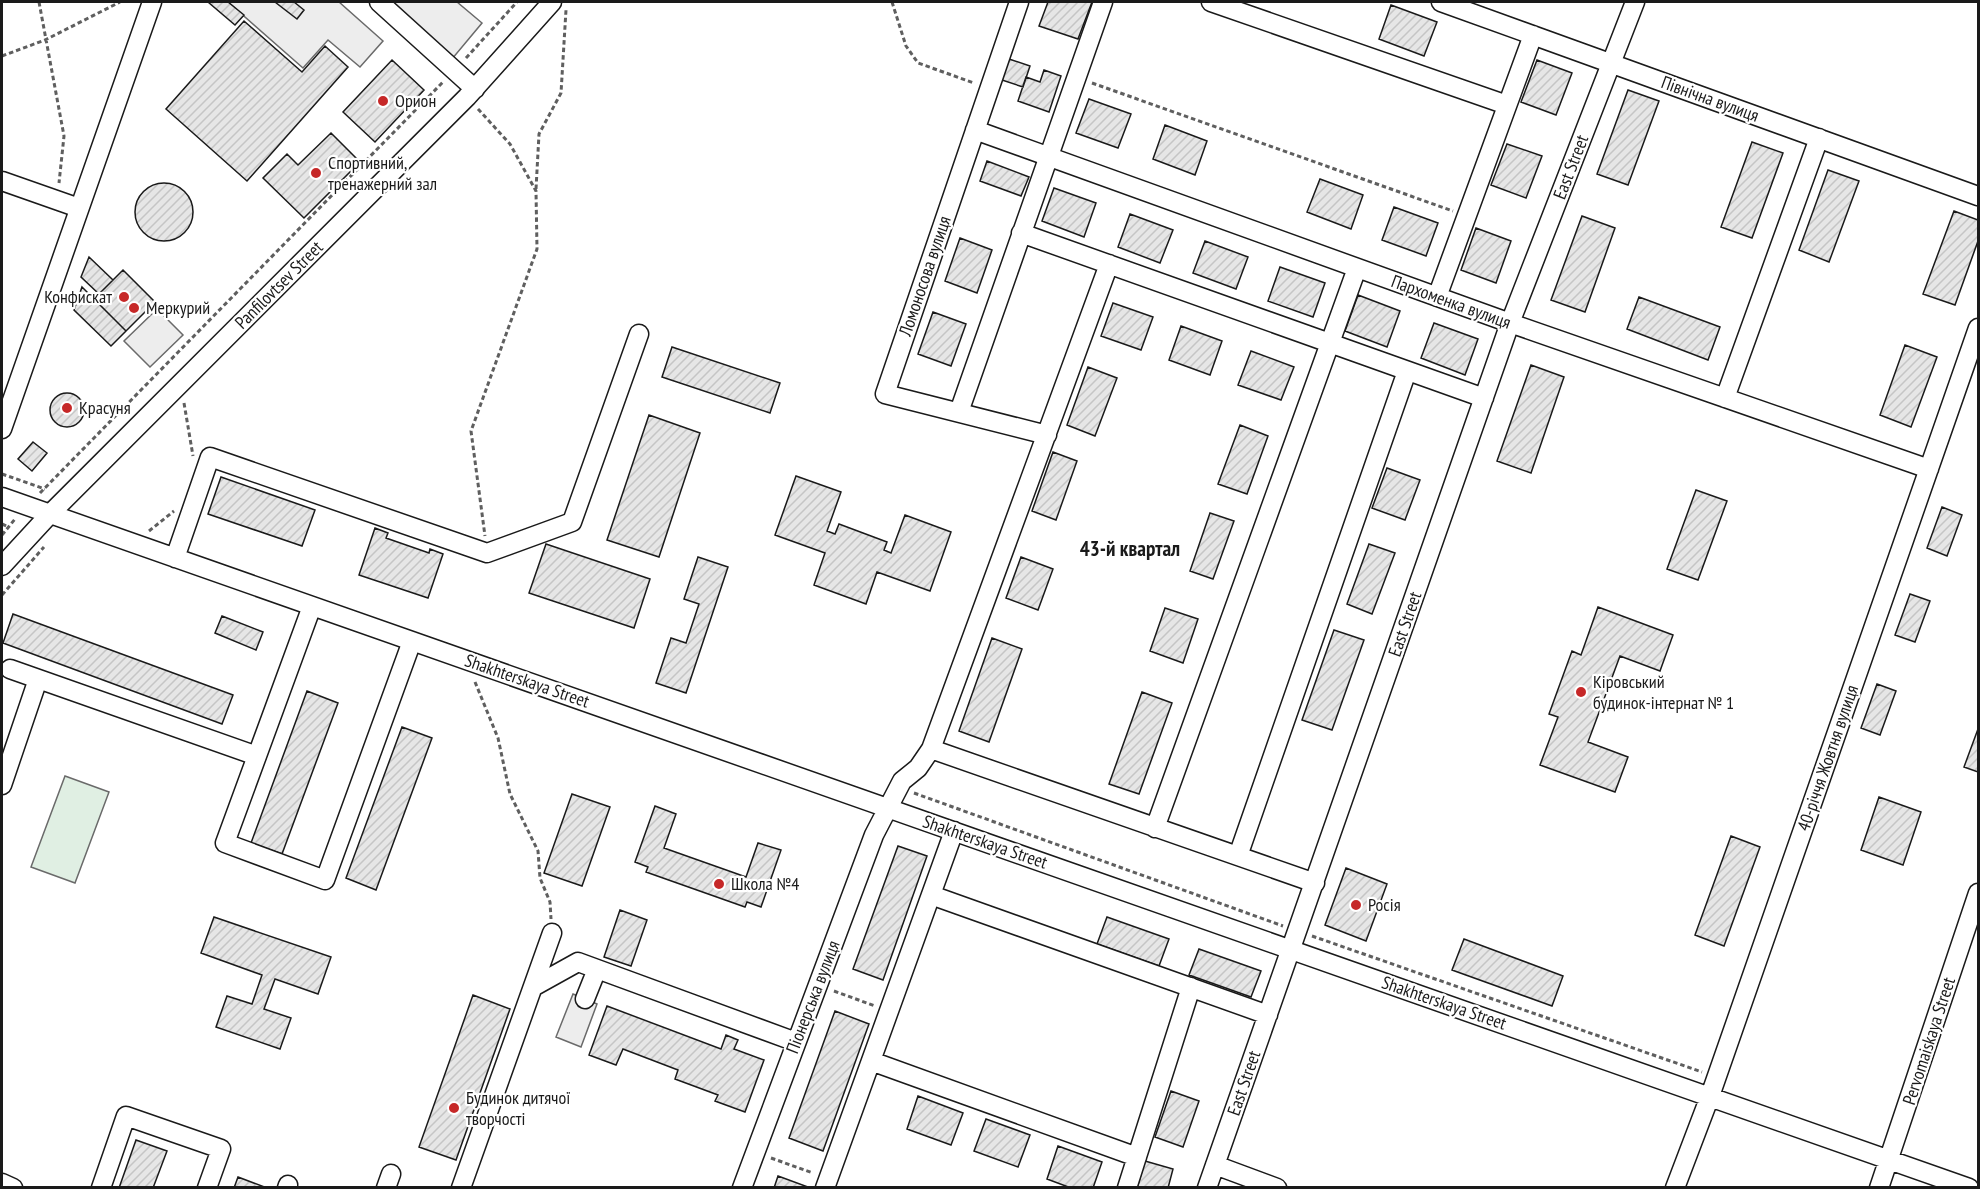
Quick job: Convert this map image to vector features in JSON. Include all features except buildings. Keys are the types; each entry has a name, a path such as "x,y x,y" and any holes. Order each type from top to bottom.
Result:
{"street":[{"path":"2,429 152,2"},
{"path":"379,2 454,70 471,93"},
{"name":"Panfilovtsev Street","path":"2,566 50,514 471,93 552,2"},
{"name":"Ломоносова вулиця","path":"1019,2 885,394 1047,435"},
{"path":"959,412 1103,2"},
{"path":"1211,2 1508,105"},
{"name":"Північна вулиця","path":"1441,2 1978,196"},
{"name":"East Street","path":"1207,1188 1510,323 1635,2"},
{"path":"1437,297 1533,35"},
{"name":"Пархоменка вулиця","path":"975,130 1510,323 1929,469"},
{"path":"1725,398 1819,138"},
{"path":"2,181 80,208"},
{"path":"1021,233 1484,398"},
{"name":"Піонерська вулиця","path":"742,1188 874,835 902,781 918,768 931,749 1109,264"},
{"path":"1155,828 1357,268"},
{"name":"40-річчя Жовтня вулиця","path":"1675,1188 1710,1096 1978,328"},
{"path":"175,558 210,457 488,553 572,522 639,334"},
{"path":"1238,856 1407,371"},
{"name":"Shakhterskaya Street","path":"2,497 1969,1188"},
{"path":"312,606 225,843 325,879 412,641"},
{"path":"10,669 257,756"},
{"path":"2,784 38,679"},
{"path":"931,749 1315,883"},
{"path":"827,1183 954,831"},
{"name":"Pervomaiskaya Street","path":"1879,1188 1978,893"},
{"path":"931,895 1268,1015"},
{"path":"461,1188 552,933"},
{"path":"533,987 578,962 796,1042"},
{"path":"585,999 597,969"},
{"path":"1127,1188 1191,987"},
{"path":"871,1061 1137,1157"},
{"path":"101,1188 126,1116 221,1149 207,1188"},
{"path":"1215,1166 1277,1188"},
{"path":"2,1183 13,1188"}],"path":[{"path":"39,2 64,136 57,200"},
{"path":"2,56 45,40 120,2"},
{"path":"2,535 24,505 45,489 454,70 517,2"},
{"path":"488,553 471,431 537,249 536,191 539,134 561,93 567,2"},
{"path":"892,2 906,46 918,63 990,88"},
{"path":"1076,77 1467,216"},
{"path":"471,93 510,144 536,191"},
{"path":"180,384 193,459"},
{"path":"2,474 45,489"},
{"path":"134,544 198,491"},
{"path":"2,524 9,527"},
{"path":"474,677 498,738 510,794 538,851 540,878 550,902 552,933"},
{"path":"832,990 889,1011"},
{"path":"770,1158 827,1183"}],"green space":[{"path":"65,776 109,792 75,883 31,867"}],"shaded area":[{"path":"228,2 339,2 383,41 360,67 328,40 303,68"},
{"path":"385,2 457,2 482,23 452,59"},
{"path":"157,309 183,335 150,367 124,341"},
{"path":"573,994 597,1004 581,1047 556,1037"}],"place":[{"name":"Орион","path":"383,101"},
{"name":"Спортивний, тренажерний зал","path":"316,173"},
{"name":"Конфискат","path":"124,297"},
{"name":"Меркурий","path":"134,308"},
{"name":"Красуня","path":"67,408"},
{"name":"Кіровський будинок-інтернат № 1","path":"1581,692"},
{"name":"Школа №4","path":"719,884"},
{"name":"Росія","path":"1356,905"},
{"name":"Будинок дитячої творчості","path":"454,1108"}],"district":[{"name":"43-й квартал","path":"1130,549"}]}
